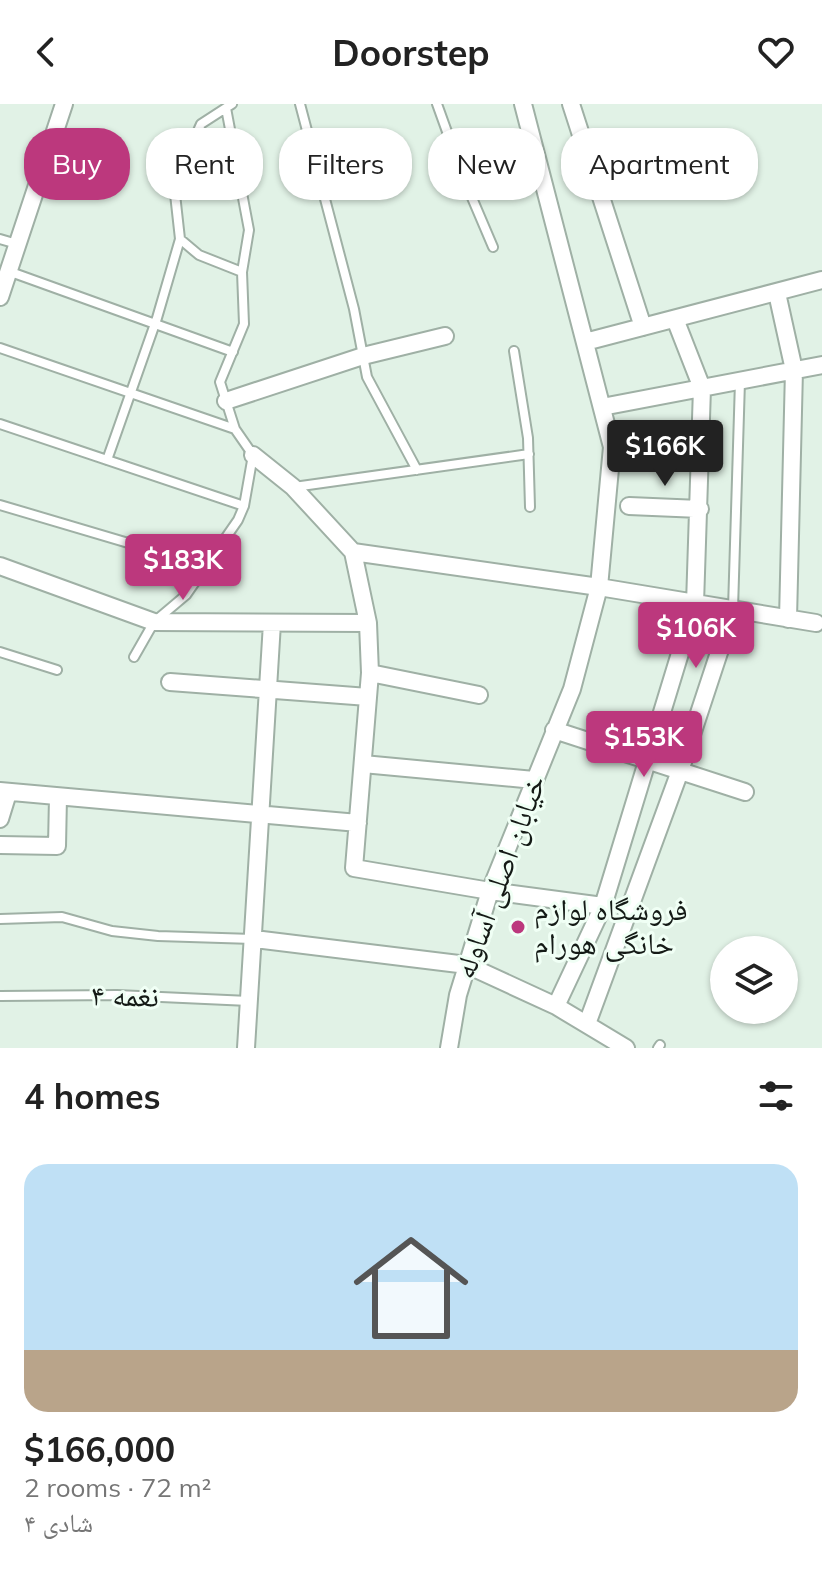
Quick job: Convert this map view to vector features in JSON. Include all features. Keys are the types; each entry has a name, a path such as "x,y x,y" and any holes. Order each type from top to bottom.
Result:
{"street":[{"path":"0,297 64,104"},
{"name":"خیابان اصلی آساوله","path":"449,1048 458,995 490,891 572,689 599,587 612,447 523,104"},
{"path":"571,104 643,327"},
{"path":"585,342 822,280"},
{"path":"777,293 794,370 788,619"},
{"path":"556,1006 603,906 695,604 702,388 675,319"},
{"path":"226,401 363,356 445,336"},
{"path":"602,407 822,365"},
{"path":"253,455 293,487 353,552 368,623 370,673 354,868 603,906"},
{"path":"629,506 700,509"},
{"path":"353,552 599,587 816,623"},
{"path":"0,566 154,622 368,623"},
{"path":"587,1024 680,771 733,610"},
{"path":"246,1048 272,623"},
{"path":"370,673 479,695"},
{"path":"170,682 368,697"},
{"path":"554,730 745,792"},
{"path":"363,764 534,780"},
{"path":"0,819 4,792 358,823"},
{"path":"0,845 57,846 58,797"},
{"path":"254,939 467,965 556,1006 626,1048"}],"lane":[{"path":"300,104 354,309 367,377 417,470"},
{"path":"437,104 493,247"},
{"path":"107,460 157,318 180,239 174,185 201,124 229,106 249,230 242,272 244,324 220,382 235,429 253,455 244,506 238,520 186,595 154,622 134,657"},
{"path":"0,239 17,244"},
{"path":"180,239 199,255 242,272"},
{"path":"8,271 233,352"},
{"path":"0,348 235,429"},
{"path":"514,351 529,454 530,507"},
{"path":"733,610 740,381"},
{"path":"0,424 244,506"},
{"path":"293,487 529,454"},
{"path":"0,505 206,566"},
{"path":"0,652 57,670"},
{"path":"0,919 62,917 112,931 158,936 254,939"},
{"name":"نغمه ۴","path":"0,996 117,995 249,1001"}],"place":[{"name":"فروشگاه لوازم خانگی هورام","path":"518,927"}]}
